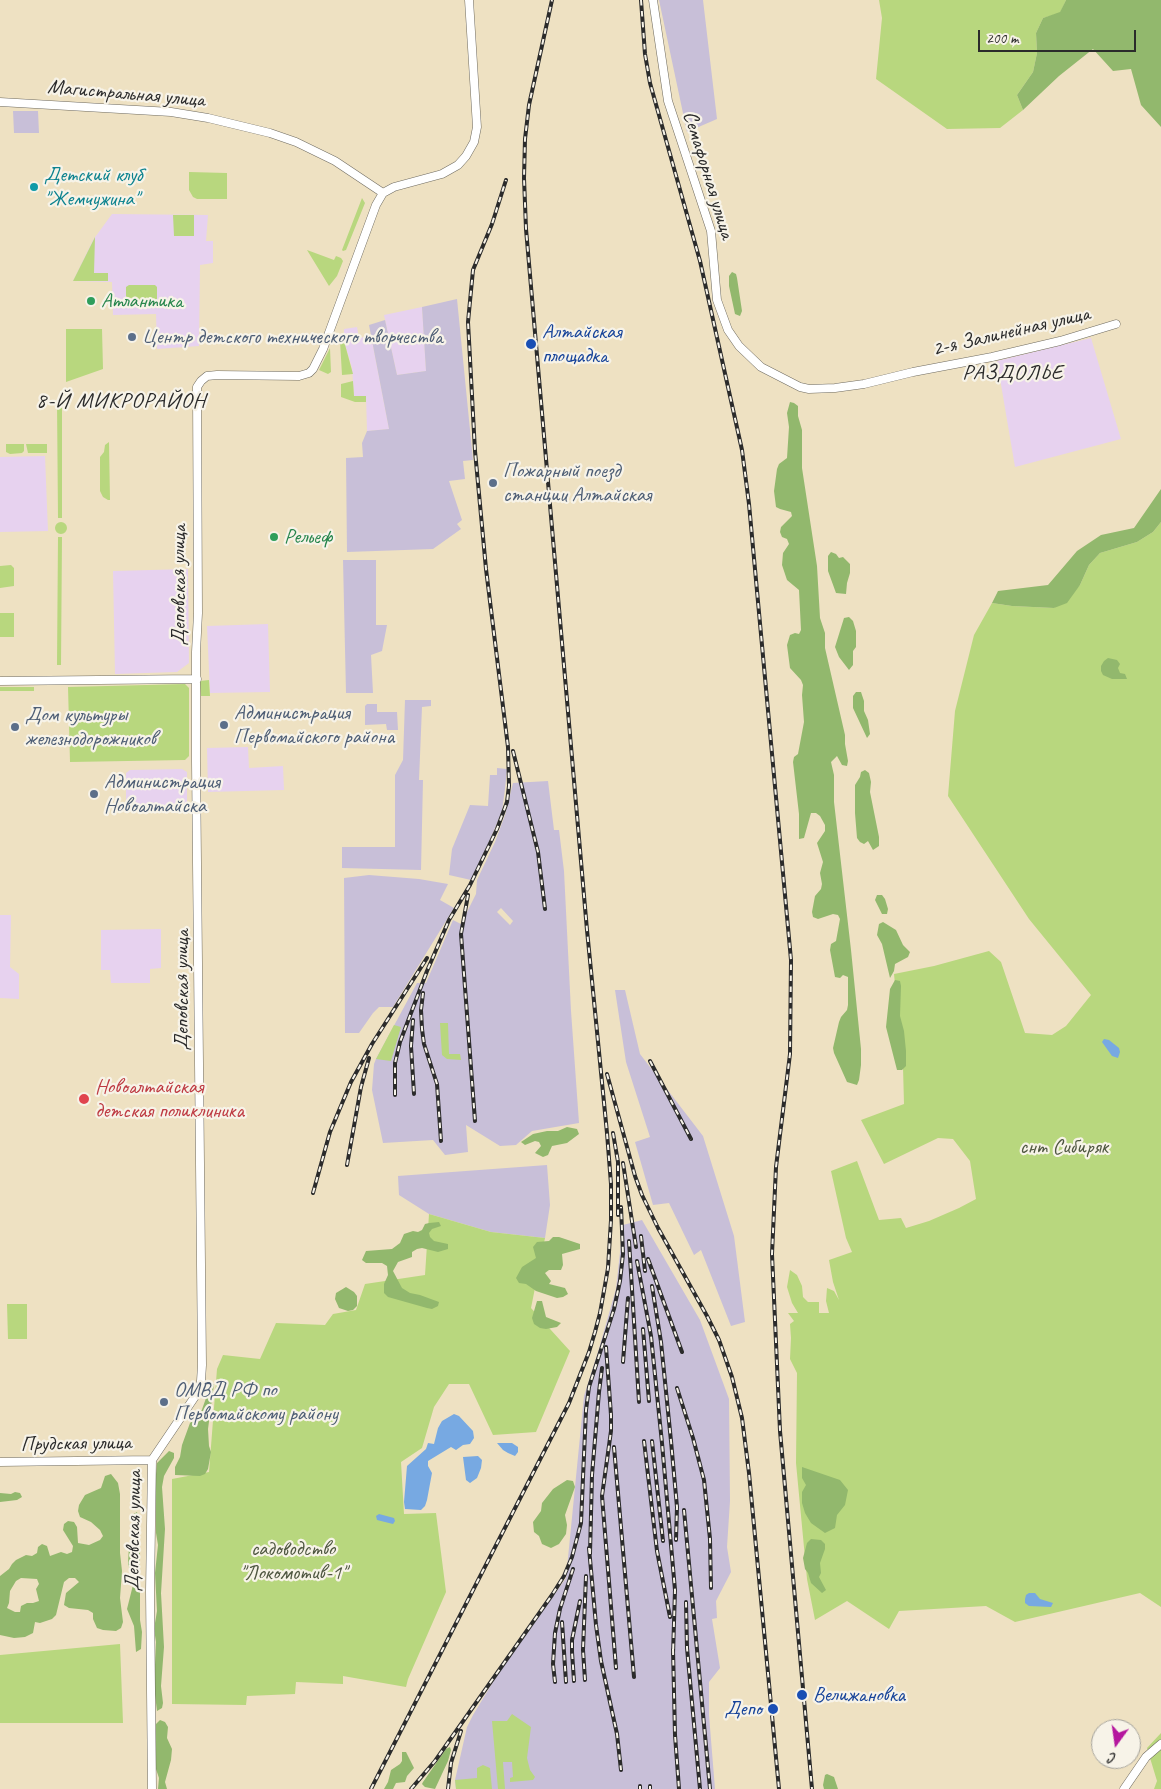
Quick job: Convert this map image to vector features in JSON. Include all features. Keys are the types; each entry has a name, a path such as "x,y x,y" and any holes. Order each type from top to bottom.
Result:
{"street":[{"path":"383,193 394,186 442,174 458,165 474,142 477,117 469,0"},
{"name":"Семафорная улица","path":"654,0 668,101 711,231 717,300 728,330 739,346 761,367 800,387 809,389 864,384 914,372"},
{"name":"Магистральная улица","path":"0,102 171,112 208,118 270,133 303,145 335,161 383,193"},
{"name":"Деповская улица","path":"152,1789 150,1591 152,1460 198,1392 202,1375 196,679 198,613 197,387 207,376 299,376 309,373 317,361 331,328 376,205 383,193"},
{"name":"2-я Залинейная улица","path":"914,372 1052,343 1116,324"},
{"path":"0,681 196,679"},
{"name":"Прудская улица","path":"0,1462 152,1460"},
{"path":"1124,1789 1146,1757 1161,1744"}],"shaded area":[{"path":"659,0 703,0 717,119 687,132"},
{"path":"13,111 38,111 39,133 14,133"},
{"path":"112,214 208,215 206,241 213,241 213,263 200,265 199,346 157,349 156,314 113,315 112,282 73,281 93,240"},
{"path":"457,299 473,460 463,461 465,479 449,481 462,520 457,524 461,529 433,549 347,552 346,458 363,457 362,443 367,431 389,429 369,325 385,320 397,375 426,371 422,307"},
{"path":"422,307 426,371 397,375 384,315"},
{"path":"357,327 359,338 371,336 389,429 367,431 366,396 354,396 352,368 344,341 344,329"},
{"path":"1091,338 1121,439 1015,467 997,361"},
{"path":"45,456 48,531 0,532 0,457"},
{"path":"343,560 376,560 376,625 387,625 382,651 371,655 373,693 346,693"},
{"path":"188,569 189,663 177,672 115,674 113,571"},
{"path":"268,624 270,692 210,693 207,626"},
{"path":"405,700 431,700 431,706 422,707 419,780 423,780 421,870 342,868 342,847 395,847 395,775 403,760"},
{"path":"367,704 377,704 377,712 397,712 398,730 387,730 386,724 365,725 365,706"},
{"path":"248,747 249,768 283,766 284,790 208,792 207,748"},
{"path":"497,768 507,769 502,811 490,840 471,880 449,875 452,849 470,805 488,806 490,775 497,775"},
{"path":"182,769 187,772 187,805 126,806 126,773 130,770"},
{"path":"548,781 554,830 559,830 564,871 579,1123 532,1131 516,1145 500,1146 466,1125 468,1152 445,1155 433,1140 383,1143 372,1090 374,1064 417,983 426,983 453,920 461,924 476,894 477,880 495,842 505,815 513,783","holes":["501,908 513,921 510,925 497,912"]},
{"path":"369,875 419,879 448,884 440,900 454,908 393,1007 379,1007 359,1033 345,1033 344,878"},
{"path":"0,915 11,915 10,967 19,974 19,999 0,998"},
{"path":"161,929 161,968 150,969 150,983 111,983 110,970 101,970 101,930"},
{"path":"615,990 625,990 640,1054 703,1136 734,1236 745,1322 731,1326 701,1250 694,1255 669,1203 653,1205 635,1142 650,1137 626,1062"},
{"path":"547,1165 550,1205 545,1238 491,1232 429,1214 399,1195 398,1176"},
{"path":"642,1220 700,1320 729,1399 730,1501 727,1547 731,1572 716,1601 717,1618 712,1619 720,1668 709,1682 709,1715 715,1789 456,1789 455,1780 467,1727 473,1715 496,1677 566,1578 584,1396 616,1289 623,1225"}],"green space":[{"path":"879,0 1066,0 1060,13 1043,18 1036,33 1037,53 1033,72 1017,95 1023,110 1000,128 947,129 876,79 882,18"},
{"path":"1066,0 1161,0 1161,127 1141,105 1131,69 1113,71 1093,49 1059,76 1023,110 1017,95 1033,72 1037,53 1036,33 1043,18 1060,12"},
{"path":"189,172 227,173 227,199 197,199 193,197 189,190"},
{"path":"362,198 365,203 346,250 343,251 342,250"},
{"path":"173,215 194,215 194,236 174,236"},
{"path":"95,237 94,273 108,273 108,281 73,281"},
{"path":"307,250 334,260 336,256 343,261 337,276 329,286"},
{"path":"732,272 736,274 737,278 742,311 740,316 735,314 729,286 729,276"},
{"path":"129,285 155,285 157,287 157,299 154,301 129,300 126,297 126,287"},
{"path":"66,329 102,329 103,369 66,382"},
{"path":"340,341 344,341 353,374 342,375"},
{"path":"330,348 331,372 328,374 319,370"},
{"path":"353,381 354,396 366,396 366,402 355,402 341,397 341,384"},
{"path":"57,402 62,402 62,518 58,518"},
{"path":"790,402 798,406 798,416 802,430 802,468 817,566 820,618 825,633 825,648 845,735 848,761 847,766 842,765 837,756 831,762 834,775 834,802 861,1049 861,1065 857,1085 847,1082 833,1048 839,1022 848,1005 848,977 843,975 840,978 835,977 830,950 831,944 836,941 840,919 838,915 833,914 818,919 813,917 812,912 815,896 821,889 822,884 820,873 823,862 817,843 825,831 825,825 820,816 816,813 811,813 804,838 799,839 799,814 793,762 794,757 798,754 804,722 803,685 790,668 787,645 790,635 799,634 801,630 799,590 787,580 782,565 783,553 789,544 780,532 781,527 792,516 791,512 776,507 774,491 777,469 779,464 787,458 789,427 787,413"},
{"path":"109,442 110,500 108,500 103,497 100,491 100,457 104,452 105,445"},
{"path":"6,444 24,444 24,451 22,453 10,454 6,452"},
{"path":"26,444 47,444 47,453 28,453"},
{"path":"1161,489 1161,522 1153,532 1137,542 1100,553 1089,565 1080,585 1067,603 1054,608 992,603 998,591 1048,585 1077,551 1101,535 1134,528"},
{"path":"59,522 63,522 67,528 63,534 59,534 55,530 55,526"},
{"name":"снт Сибиряк","path":"1161,522 1161,1607 1140,1593 1015,1622 986,1606 899,1611 889,1629 847,1601 815,1620 807,1579 796,1463 797,1373 790,1359 790,1324 794,1321 788,1313 798,1313 792,1303 787,1287 790,1270 797,1275 802,1286 803,1297 808,1302 819,1302 819,1313 829,1313 826,1301 827,1288 834,1291 839,1300 829,1260 852,1252 846,1238 831,1171 857,1161 879,1220 901,1218 906,1228 929,1221 976,1199 970,1161 953,1139 938,1138 884,1164 861,1120 904,1104 903,1067 894,974 934,966 989,951 1001,962 1025,1033 1052,1035 1066,1026 1091,995 1029,919 948,796 955,711 974,635 992,603 1054,608 1080,585 1089,565 1100,553 1137,542 1153,532"},
{"path":"58,537 62,537 61,665 57,665"},
{"path":"831,552 839,558 843,557 850,564 846,594 836,593 828,571 828,556"},
{"path":"11,565 14,568 14,586 0,588 0,566"},
{"path":"0,613 14,613 14,637 0,637"},
{"path":"849,617 853,621 856,631 856,647 853,651 853,665 849,670 839,657 835,647 844,618"},
{"path":"1108,658 1117,660 1120,664 1118,668 1120,673 1125,674 1127,679 1112,679 1103,675 1101,666"},
{"path":"209,680 210,696 201,696 200,681"},
{"path":"185,684 189,688 189,756 185,760 70,762 68,687"},
{"path":"0,687 34,687 34,691 0,691"},
{"path":"856,692 861,692 864,701 864,711 868,720 870,734 867,738 853,708 853,696"},
{"path":"865,770 869,773 871,782 870,792 879,837 879,846 873,850 868,841 864,844 857,838 855,785 861,772"},
{"path":"877,895 882,895 885,899 888,909 887,914 882,914 875,900"},
{"path":"883,922 896,930 903,945 910,952 908,957 895,964 890,978 882,944 877,935 879,924"},
{"path":"895,980 900,981 901,986 900,1016 906,1051 906,1066 902,1070 897,1070 886,1027 890,989"},
{"path":"440,1023 448,1023 449,1054 460,1054 461,1060 447,1059 442,1055"},
{"path":"394,1025 401,1027 391,1061 376,1059"},
{"path":"567,1127 577,1129 579,1134 567,1143 552,1146 548,1155 543,1157 535,1153 541,1146 539,1142 535,1141 525,1145 521,1142 533,1134 558,1131"},
{"name":"садоводство \"Локомотив-1\"","path":"429,1214 491,1232 545,1238 531,1308 570,1351 536,1432 493,1435 469,1384 449,1384 434,1407 422,1448 401,1462 404,1514 436,1513 446,1592 406,1687 343,1676 343,1684 296,1682 295,1694 247,1696 246,1705 172,1704 172,1479 209,1472 217,1369 223,1355 260,1359 276,1323 325,1325 333,1314 356,1310 365,1284 425,1275"},
{"path":"439,1222 441,1226 432,1229 429,1233 430,1237 434,1241 448,1244 448,1249 438,1252 422,1248 417,1249 412,1252 412,1257 398,1262 393,1271 402,1288 410,1293 439,1302 438,1306 432,1309 388,1297 384,1293 384,1284 388,1275 387,1266 382,1263 366,1263 362,1260 366,1251 392,1249 400,1243 404,1234 413,1231 418,1232 422,1230 425,1224"},
{"path":"553,1237 559,1237 580,1244 580,1249 562,1254 563,1265 561,1270 549,1270 545,1273 551,1281 549,1284 565,1288 568,1294 557,1298 536,1291 526,1284 519,1283 516,1278 522,1267 536,1258 533,1247 537,1242 549,1241"},
{"path":"346,1287 357,1296 357,1306 353,1310 348,1311 339,1308 335,1299 336,1293"},
{"path":"537,1301 542,1301 546,1317 561,1323 557,1327 546,1329 534,1324 532,1318"},
{"path":"7,1304 27,1304 27,1339 8,1339"},
{"path":"214,1384 208,1429 211,1452 208,1469 205,1474 200,1476 175,1475 175,1467 180,1457 190,1423 200,1415 210,1387"},
{"path":"169,1451 174,1453 174,1458 164,1476 162,1487 165,1529 161,1593 164,1647 161,1686 163,1703 162,1708 157,1711 154,1687 156,1642 154,1629 157,1611 155,1573 158,1545 156,1533 156,1474 157,1463"},
{"path":"802,1467 840,1480 848,1490 845,1505 837,1515 835,1528 825,1533 811,1523 805,1513 802,1503 802,1492 806,1485 802,1478"},
{"path":"111,1474 118,1483 120,1494 120,1553 122,1571 120,1598 123,1622 121,1628 116,1631 97,1628 93,1619 93,1613 88,1610 69,1608 64,1605 66,1593 79,1582 75,1578 69,1578 64,1582 56,1615 52,1619 40,1623 35,1622 33,1633 25,1637 14,1638 0,1635 0,1576 16,1560 26,1555 32,1556 37,1553 38,1547 42,1544 47,1546 50,1556 61,1552 67,1554 72,1552 73,1546 63,1530 64,1524 68,1521 74,1522 77,1527 78,1543 89,1545 100,1540 103,1536 100,1530 91,1522 80,1517 78,1511 85,1495 101,1488 105,1476","holes":["21,1578 37,1579 39,1584 36,1589 39,1601 21,1606 20,1612 7,1608 10,1591 16,1581"]},
{"path":"567,1480 573,1481 575,1487 565,1515 566,1534 559,1544 551,1548 542,1544 539,1536 534,1532 533,1522 541,1511 542,1503 553,1489"},
{"path":"15,1492 20,1493 22,1497 17,1500 0,1502 0,1493 11,1494"},
{"path":"137,1512 140,1529 140,1620 142,1632 141,1649 136,1652 134,1626 127,1609 134,1581 128,1564 129,1545 133,1534 132,1515"},
{"path":"811,1539 821,1540 825,1544 820,1563 821,1573 819,1577 826,1590 822,1593 811,1583 805,1569 803,1558 807,1543"},
{"path":"120,1644 123,1723 0,1723 0,1655"},
{"path":"512,1714 531,1727 527,1758 530,1770 535,1777 533,1780 510,1782 510,1778 513,1777 512,1762 503,1762 505,1789 498,1789 492,1721 507,1721"},
{"path":"160,1720 165,1722 168,1727 167,1738 172,1749 165,1782 167,1789 158,1789 159,1778 155,1766 154,1742 156,1724"},
{"path":"1161,1733 1161,1789 1154,1789 1157,1781 1147,1748"},
{"path":"450,1747 448,1761 435,1789 425,1787 422,1784 423,1782 446,1749"},
{"path":"402,1752 406,1752 414,1768 407,1776 405,1782 396,1783 393,1789 384,1789 391,1770 402,1761"},
{"path":"483,1765 490,1768 492,1789 456,1789 455,1780 477,1778 477,1768"},
{"path":"825,1775 834,1777 838,1789 824,1789"}],"water":[{"path":"1104,1039 1109,1040 1119,1048 1118,1058 1112,1056 1102,1042"},
{"path":"454,1414 459,1416 473,1431 474,1438 470,1444 463,1445 456,1450 451,1447 428,1461 428,1466 432,1473 425,1506 421,1510 405,1509 407,1466 426,1449 428,1443 434,1444 442,1421"},
{"path":"497,1443 512,1443 518,1447 518,1452 515,1456 508,1453"},
{"path":"478,1456 482,1460 481,1468 477,1478 470,1483 466,1480 463,1457"},
{"path":"379,1514 394,1518 395,1521 393,1524 377,1520 376,1516"},
{"path":"1029,1593 1035,1593 1040,1599 1053,1603 1051,1607 1029,1606 1025,1603 1025,1599"}],"railway":[{"path":"371,1789 569,1403 595,1332 608,1268 611,1184 607,1133 587,930 526,229 525,139 529,105 552,0"},
{"path":"641,0 645,54 650,83 700,261 742,450 749,504 791,960 790,1054 776,1167 772,1254 780,1431 812,1789"},
{"path":"395,1095 395,1063 400,1042 449,920 470,885 497,829 507,802 509,786 508,747 486,569 475,451 468,322 473,270 492,224 506,180"},
{"path":"513,751 538,852 545,909"},
{"path":"468,895 461,934 475,1121"},
{"path":"313,1193 330,1132 351,1082 372,1044 427,958"},
{"path":"423,993 421,1010 422,1029 424,1044 437,1084 441,1141"},
{"path":"413,1020 411,1046 414,1094"},
{"path":"347,1165 361,1087 369,1058"},
{"path":"650,1061 691,1139"},
{"path":"607,1074 642,1195 719,1340 732,1377 742,1418 749,1473 779,1789"},
{"path":"613,1133 618,1162 618,1215"},
{"path":"623,1163 636,1247"},
{"path":"411,1789 435,1761 552,1595 564,1576 572,1557 581,1523 586,1410 589,1387 614,1309 620,1281 623,1254 621,1207"},
{"path":"641,1236 645,1271"},
{"path":"629,1241 639,1402"},
{"path":"648,1259 682,1352"},
{"path":"637,1261 651,1336 662,1443 675,1590 673,1655"},
{"path":"652,1286 661,1342 671,1441 677,1507 676,1540"},
{"path":"623,1362 628,1298"},
{"path":"643,1329 649,1401"},
{"path":"606,1347 611,1431 602,1496 616,1668"},
{"path":"590,1554 592,1475 602,1368"},
{"path":"677,1388 704,1480 710,1539 711,1588"},
{"path":"644,1441 657,1551 670,1617"},
{"path":"652,1441 663,1541"},
{"path":"614,1447 634,1677"},
{"path":"684,1510 710,1789"},
{"path":"589,1548 601,1661 617,1734 621,1770"},
{"path":"555,1682 553,1664 555,1633 560,1609 573,1569"},
{"path":"585,1680 583,1650 586,1576"},
{"path":"574,1681 572,1640 580,1601"},
{"path":"686,1602 687,1648 700,1789"},
{"path":"562,1622 566,1682"},
{"path":"673,1649 675,1735 679,1789"},
{"path":"448,1789 451,1763 461,1731"}],"place":[{"name":"Детский клуб \"Жемчужина\"","path":"34,187"},
{"name":"Атлантика","path":"91,301"},
{"name":"Центр детского технического творчества","path":"132,337"},
{"name":"Алтайская площадка","path":"531,344"},
{"name":"Пожарный поезд станции Алтайская","path":"493,483"},
{"name":"Рельеф","path":"274,537"},
{"name":"Администрация Первомайского района","path":"224,725"},
{"name":"Дом культуры железнодорожников","path":"15,727"},
{"name":"Администрация Новоалтайска","path":"94,794"},
{"name":"Новоалтайская детская поликлиника","path":"84,1099"},
{"name":"ОМВД РФ по Первомайскому району","path":"164,1402"},
{"name":"Велижановка","path":"802,1695"},
{"name":"Депо","path":"773,1709"}],"district":[{"name":"РАЗДОЛЬЕ","path":"1013,373"},
{"name":"8-Й МИКРОРАЙОН","path":"121,401"}]}
